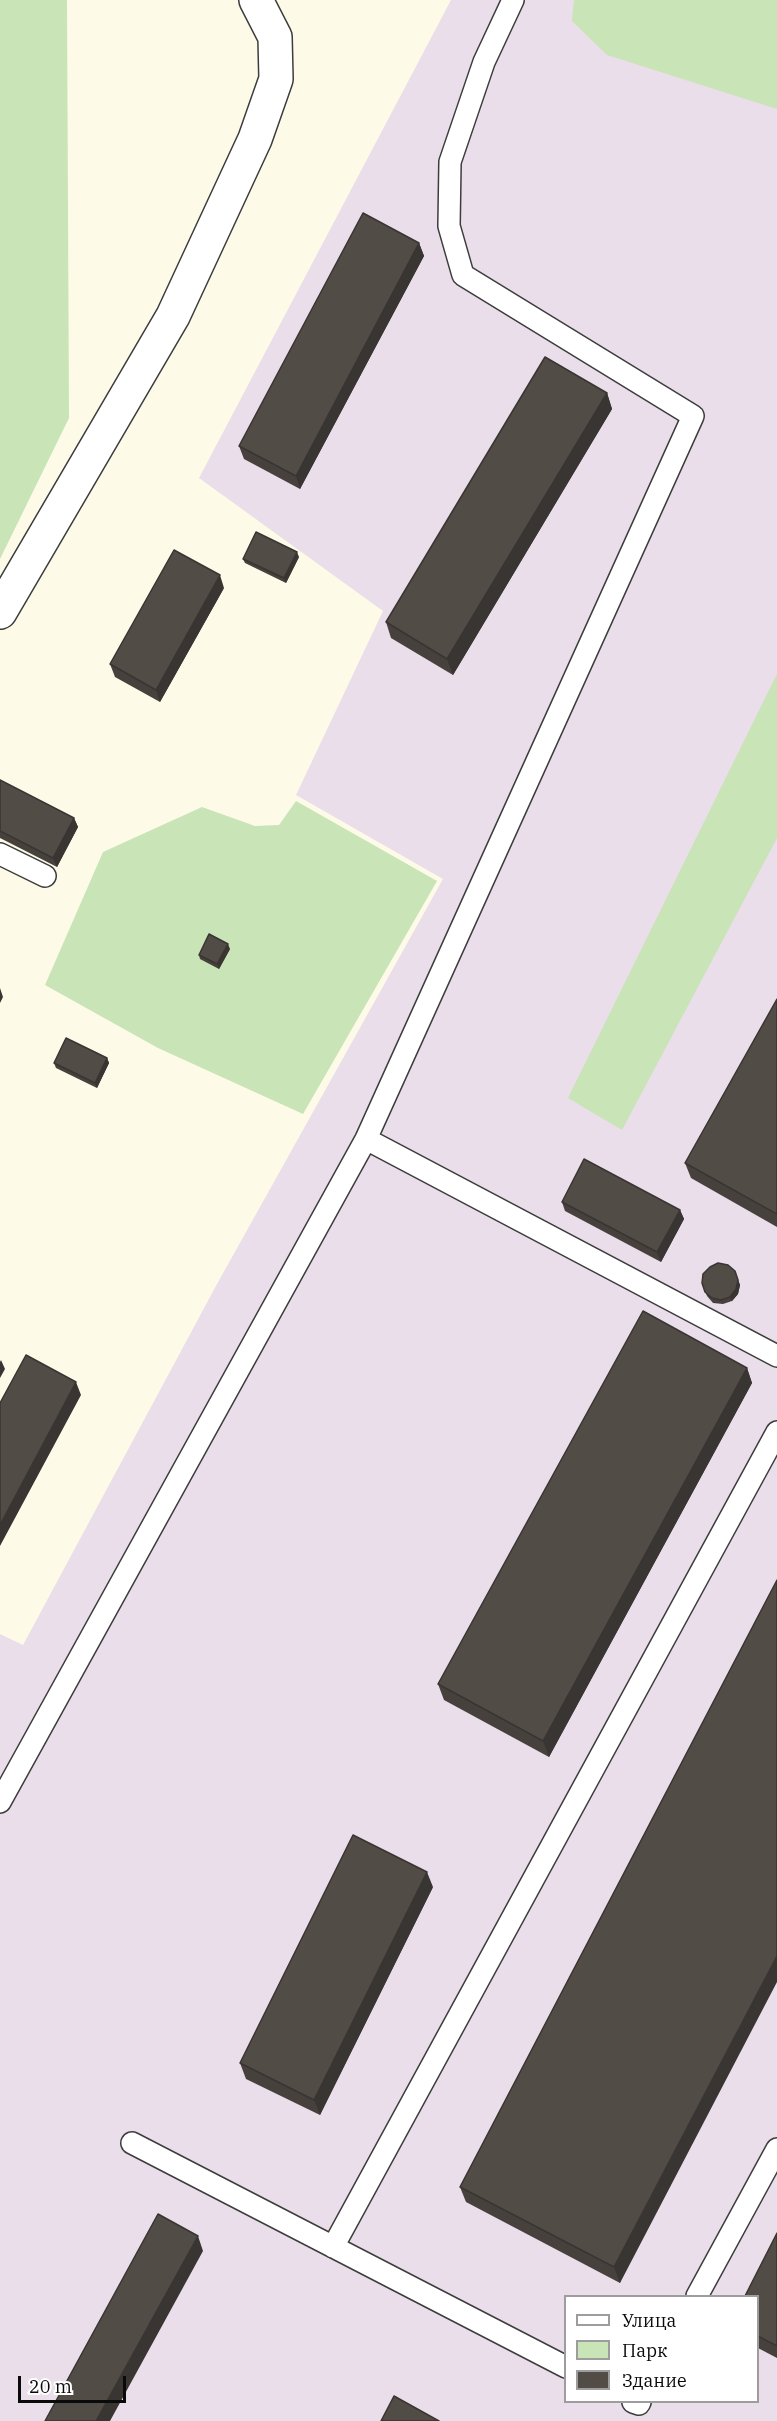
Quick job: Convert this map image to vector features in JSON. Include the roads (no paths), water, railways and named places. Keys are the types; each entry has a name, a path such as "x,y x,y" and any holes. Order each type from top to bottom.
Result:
{"street":[{"path":"0,612 174,316 255,139 276,79 275,36 256,0"}],"lane":[{"path":"0,1802 366,1139 693,416 463,275 449,226 450,162 484,62 513,0"},
{"path":"0,854 45,876"},
{"path":"366,1139 777,1356"},
{"path":"333,2247 777,1432"},
{"path":"132,2143 564,2366"},
{"path":"698,2295 777,2149"}]}
